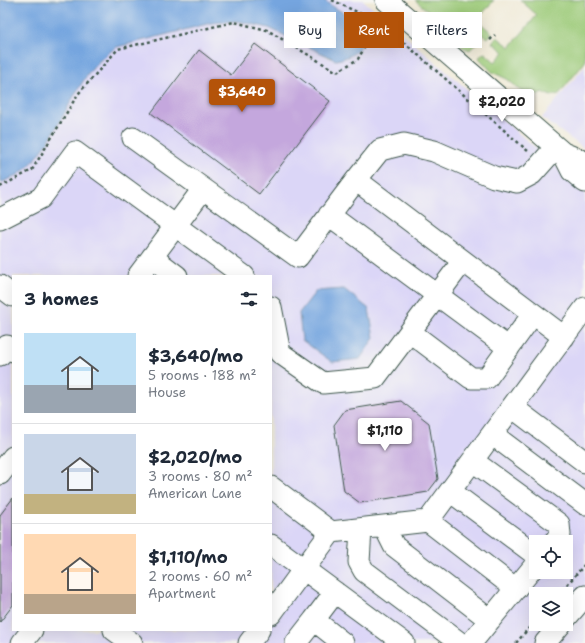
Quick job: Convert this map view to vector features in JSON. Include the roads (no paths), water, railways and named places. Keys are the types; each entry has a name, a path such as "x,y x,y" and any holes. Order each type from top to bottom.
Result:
{"street":[{"path":"386,0 559,150 585,162"},
{"path":"133,138 298,257 380,150 404,144 434,151 494,177 517,182 532,174 542,163 559,150"},
{"path":"559,150 572,171 585,182"},
{"path":"0,219 41,198 75,152 243,275"},
{"path":"356,180 564,337"},
{"path":"139,275 203,189"},
{"path":"329,216 509,348"},
{"path":"152,257 176,275"},
{"path":"272,318 275,350 323,383 375,378 463,261"},
{"path":"0,286 12,295"},
{"path":"428,521 585,308"},
{"path":"410,332 472,378 487,378 534,314"},
{"path":"0,355 7,346 12,350"},
{"path":"512,407 585,462"},
{"path":"492,434 585,504"},
{"path":"0,474 12,458"},
{"path":"473,461 559,524 560,535"},
{"path":"272,488 331,532 428,521 516,589"},
{"path":"450,491 529,550"},
{"path":"384,526 394,546 490,620"},
{"path":"361,529 359,562 364,572 460,643"},
{"path":"272,613 331,532"},
{"path":"272,546 404,643"},
{"path":"471,643 529,573"},
{"path":"296,643 335,592"},
{"path":"573,610 585,596"},
{"path":"314,620 342,643"},
{"path":"22,643 31,631"},
{"path":"115,631 132,643"},
{"path":"249,643 258,631"},
{"path":"545,643 555,631"}],"water":[{"path":"0,0 324,0 344,13 344,48 359,48 351,55 336,60 311,48 336,48 336,12 284,12 284,35 269,28 238,21 211,23 117,47 101,59 88,74 56,129 33,162 19,174 0,183"},
{"path":"344,289 369,309 374,338 360,359 332,362 302,340 299,313 316,291"}]}
